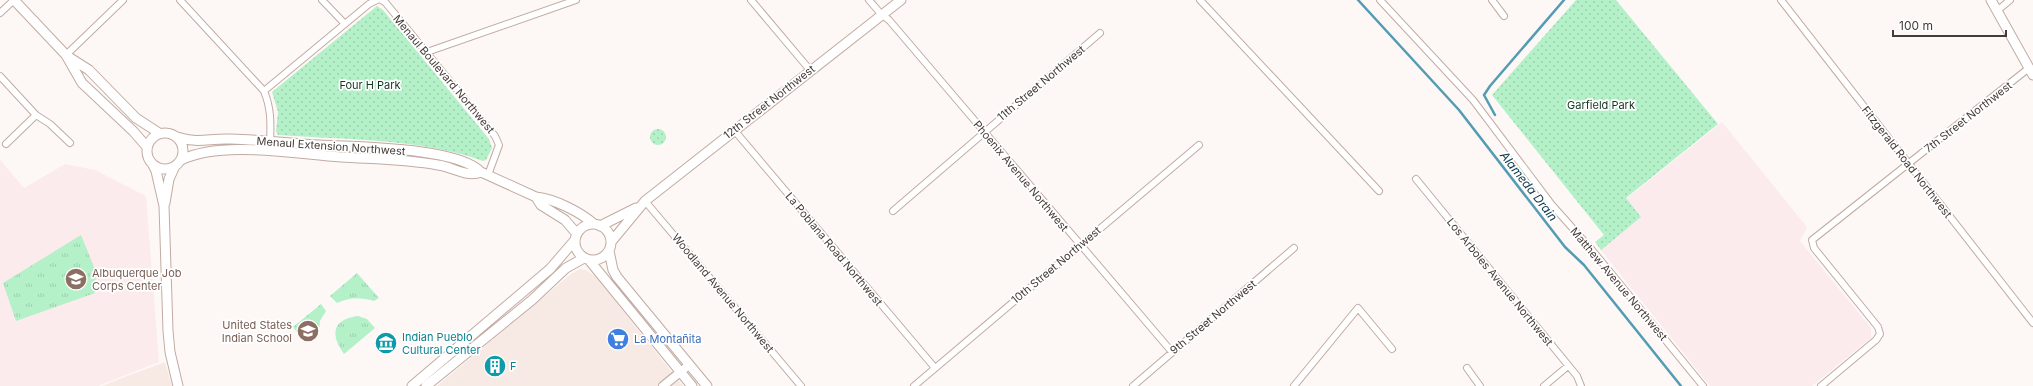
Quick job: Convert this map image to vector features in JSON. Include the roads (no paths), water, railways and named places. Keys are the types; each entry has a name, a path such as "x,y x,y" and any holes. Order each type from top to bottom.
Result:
{"main road":[{"path":"14,0 66,55 82,83 134,131 147,147"},
{"name":"12th Street Northwest","path":"597,225 642,203 881,14 901,0"},
{"path":"1991,0 2031,72"},
{"path":"66,55 90,70 136,118 159,134"},
{"path":"164,206 169,178 178,163 183,148 177,137 167,133 159,134 151,139 147,147 147,157 156,171 164,206 168,331 170,352 178,386"},
{"name":"Menaul Extension Northwest","path":"177,137 199,142 229,139 398,149 443,156 475,166 485,174"},
{"name":"Menaul Extension Northwest","path":"178,163 188,156 215,151 250,150 438,165 473,175 485,174"},
{"path":"153,165 164,169 178,163"},
{"path":"485,174 536,197 544,198 585,216 609,234 613,270 708,386"},
{"path":"536,197 541,205 565,220 576,237 576,249 692,386"},
{"name":"12th Street Northwest","path":"610,246 642,203"},
{"path":"412,386 550,269 583,228 597,225"},
{"path":"426,386 532,300 566,268 586,259 601,259 610,246"}],"street":[{"path":"0,13 14,0"},
{"path":"66,55 123,0"},
{"path":"180,0 264,91 269,102 271,118 270,142"},
{"path":"322,0 345,24"},
{"path":"264,91 369,4 377,0"},
{"path":"426,52 576,0"},
{"path":"751,0 810,70"},
{"name":"Phoenix Avenue Northwest","path":"869,0 881,14 889,20 1079,245 1172,352"},
{"path":"1200,0 1379,191"},
{"name":"Matthew Avenue Northwest","path":"1380,0 1473,100 1552,205 1592,250 1703,386"},
{"path":"1492,0 1504,16"},
{"name":"Fitzgerald Road Northwest","path":"1781,0 2033,323"},
{"path":"1997,11 2010,0"},
{"name":"Menaul Boulevard Northwest","path":"384,1 495,136 499,145 485,174"},
{"name":"11th Street Northwest","path":"893,211 1100,33"},
{"name":"7th Street Northwest","path":"1822,386 1876,340 1880,334 1878,327 1814,248 1812,240 1908,164 2031,72"},
{"path":"0,76 36,115 50,124 70,143"},
{"path":"6,144 36,115"},
{"name":"La Poblana Road Northwest","path":"734,130 935,368"},
{"name":"10th Street Northwest","path":"914,386 1199,145"},
{"name":"Los Arboles Avenue Northwest","path":"1416,179 1577,376 1582,386"},
{"name":"Woodland Avenue Northwest","path":"642,203 801,386"},
{"name":"9th Street Northwest","path":"1133,386 1294,248"},
{"path":"1294,386 1358,308 1392,349"},
{"path":"663,386 689,364"},
{"path":"1544,386 1568,366"},
{"path":"1467,368 1480,386"}],"waterway":[{"name":"Alameda Drain","path":"1358,0 1459,110 1565,247 1584,265 1681,386"},
{"path":"1495,115 1484,95 1490,86 1564,0"}],"place":[{"name":"Albuquerque Job Corps Center","path":"76,279"},
{"name":"United States Indian School","path":"308,331"},
{"name":"La Montañita","path":"618,339"},
{"name":"Indian Pueblo Cultural Center","path":"386,343"},
{"name":"F","path":"495,366"}],"park label":[{"name":"Four H Park","path":"370,85"},
{"name":"Garfield Park","path":"1601,105"}]}
